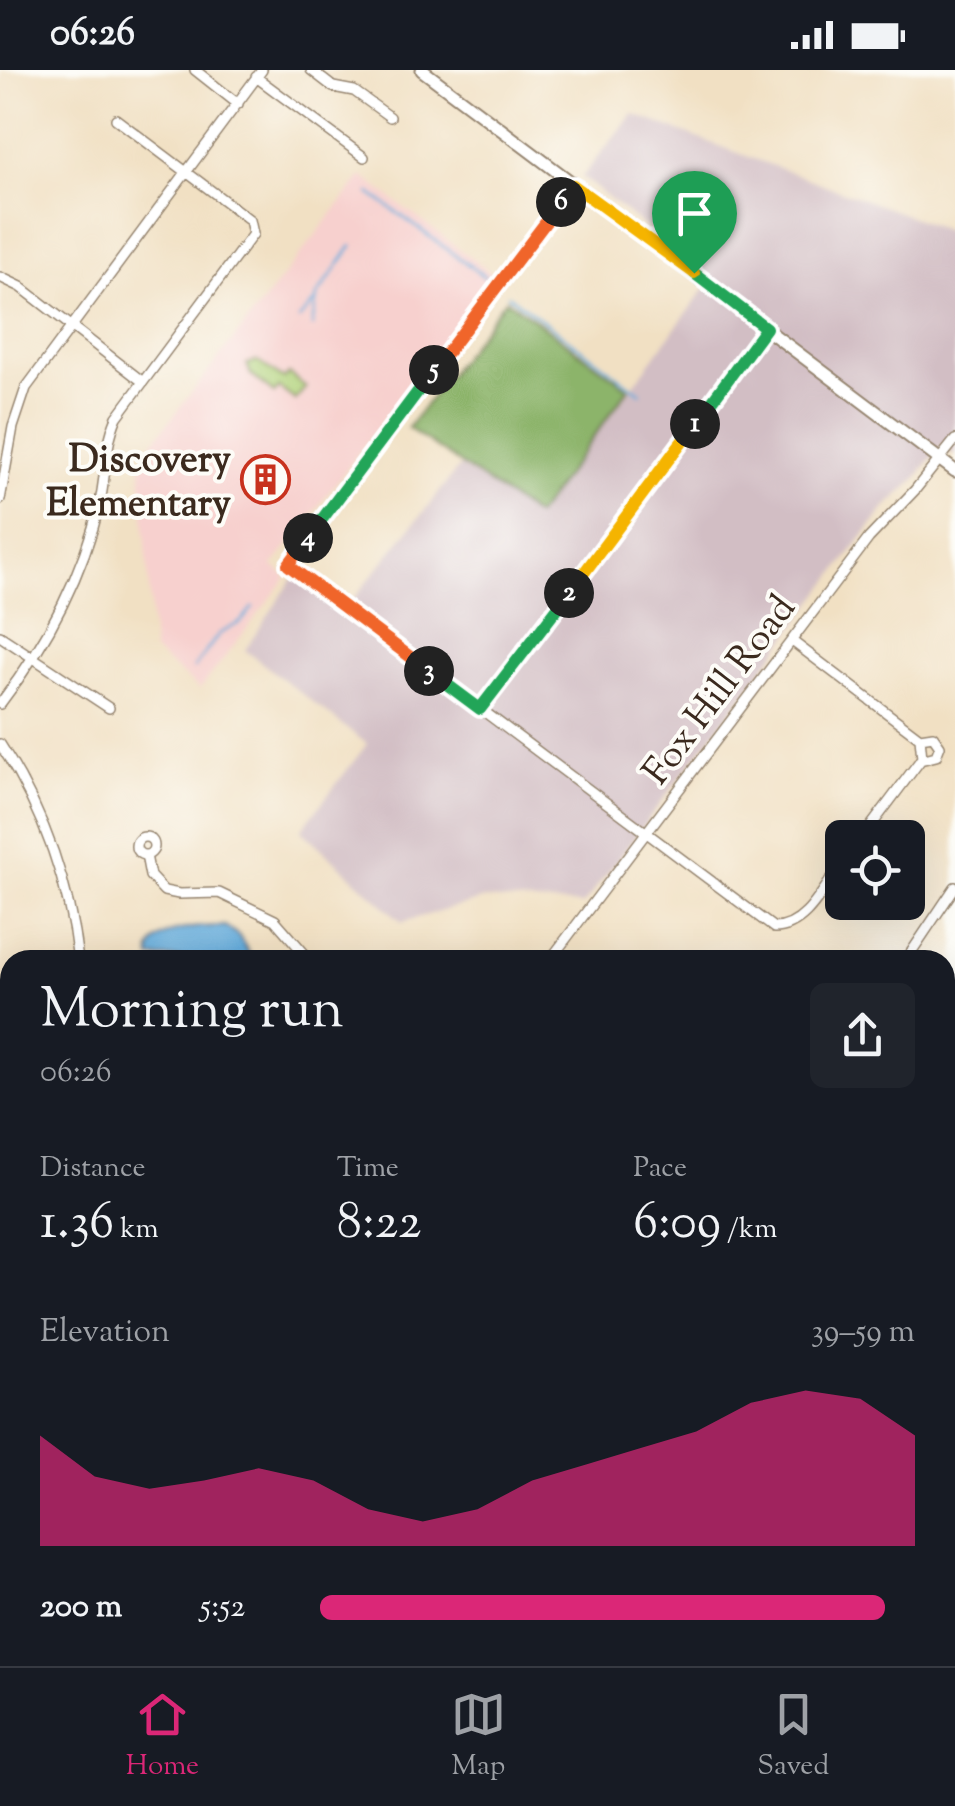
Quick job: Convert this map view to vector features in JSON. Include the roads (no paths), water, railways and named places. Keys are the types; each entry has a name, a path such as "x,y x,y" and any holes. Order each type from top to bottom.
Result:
{"main road":[{"path":"431,73 573,185 955,471"}],"street":[{"path":"195,70 238,104"},
{"path":"310,70 333,87 354,91 390,117"},
{"path":"0,500 18,407 26,388 259,74 364,157"},
{"path":"0,704 35,659 79,574 100,500 111,430 253,234 250,220 116,119"},
{"path":"573,185 288,565 774,928 799,922 825,886"},
{"path":"0,278 21,287 143,382"},
{"path":"480,709 766,328"},
{"name":"Fox Hill Road","path":"558,950 875,531 955,440"},
{"path":"0,636 108,708"},
{"path":"792,641 920,738 933,736 940,746 936,756 920,760"},
{"path":"875,820 920,760 920,738"},
{"path":"0,744 23,779 59,862 77,950"},
{"path":"146,855 150,876 164,890 178,894 219,892 275,920 301,950"},
{"path":"913,950 955,887"}],"water":[{"path":"225,926 239,936 247,950 152,950 166,934"}],"waterway":[{"path":"370,193 485,277"},
{"path":"312,326 317,296 352,246"},
{"path":"508,295 641,393"},
{"path":"299,319 315,302"},
{"path":"194,668 219,634 241,622 253,607"}],"place":[{"name":"Discovery Elementary","path":"266,480"}]}
